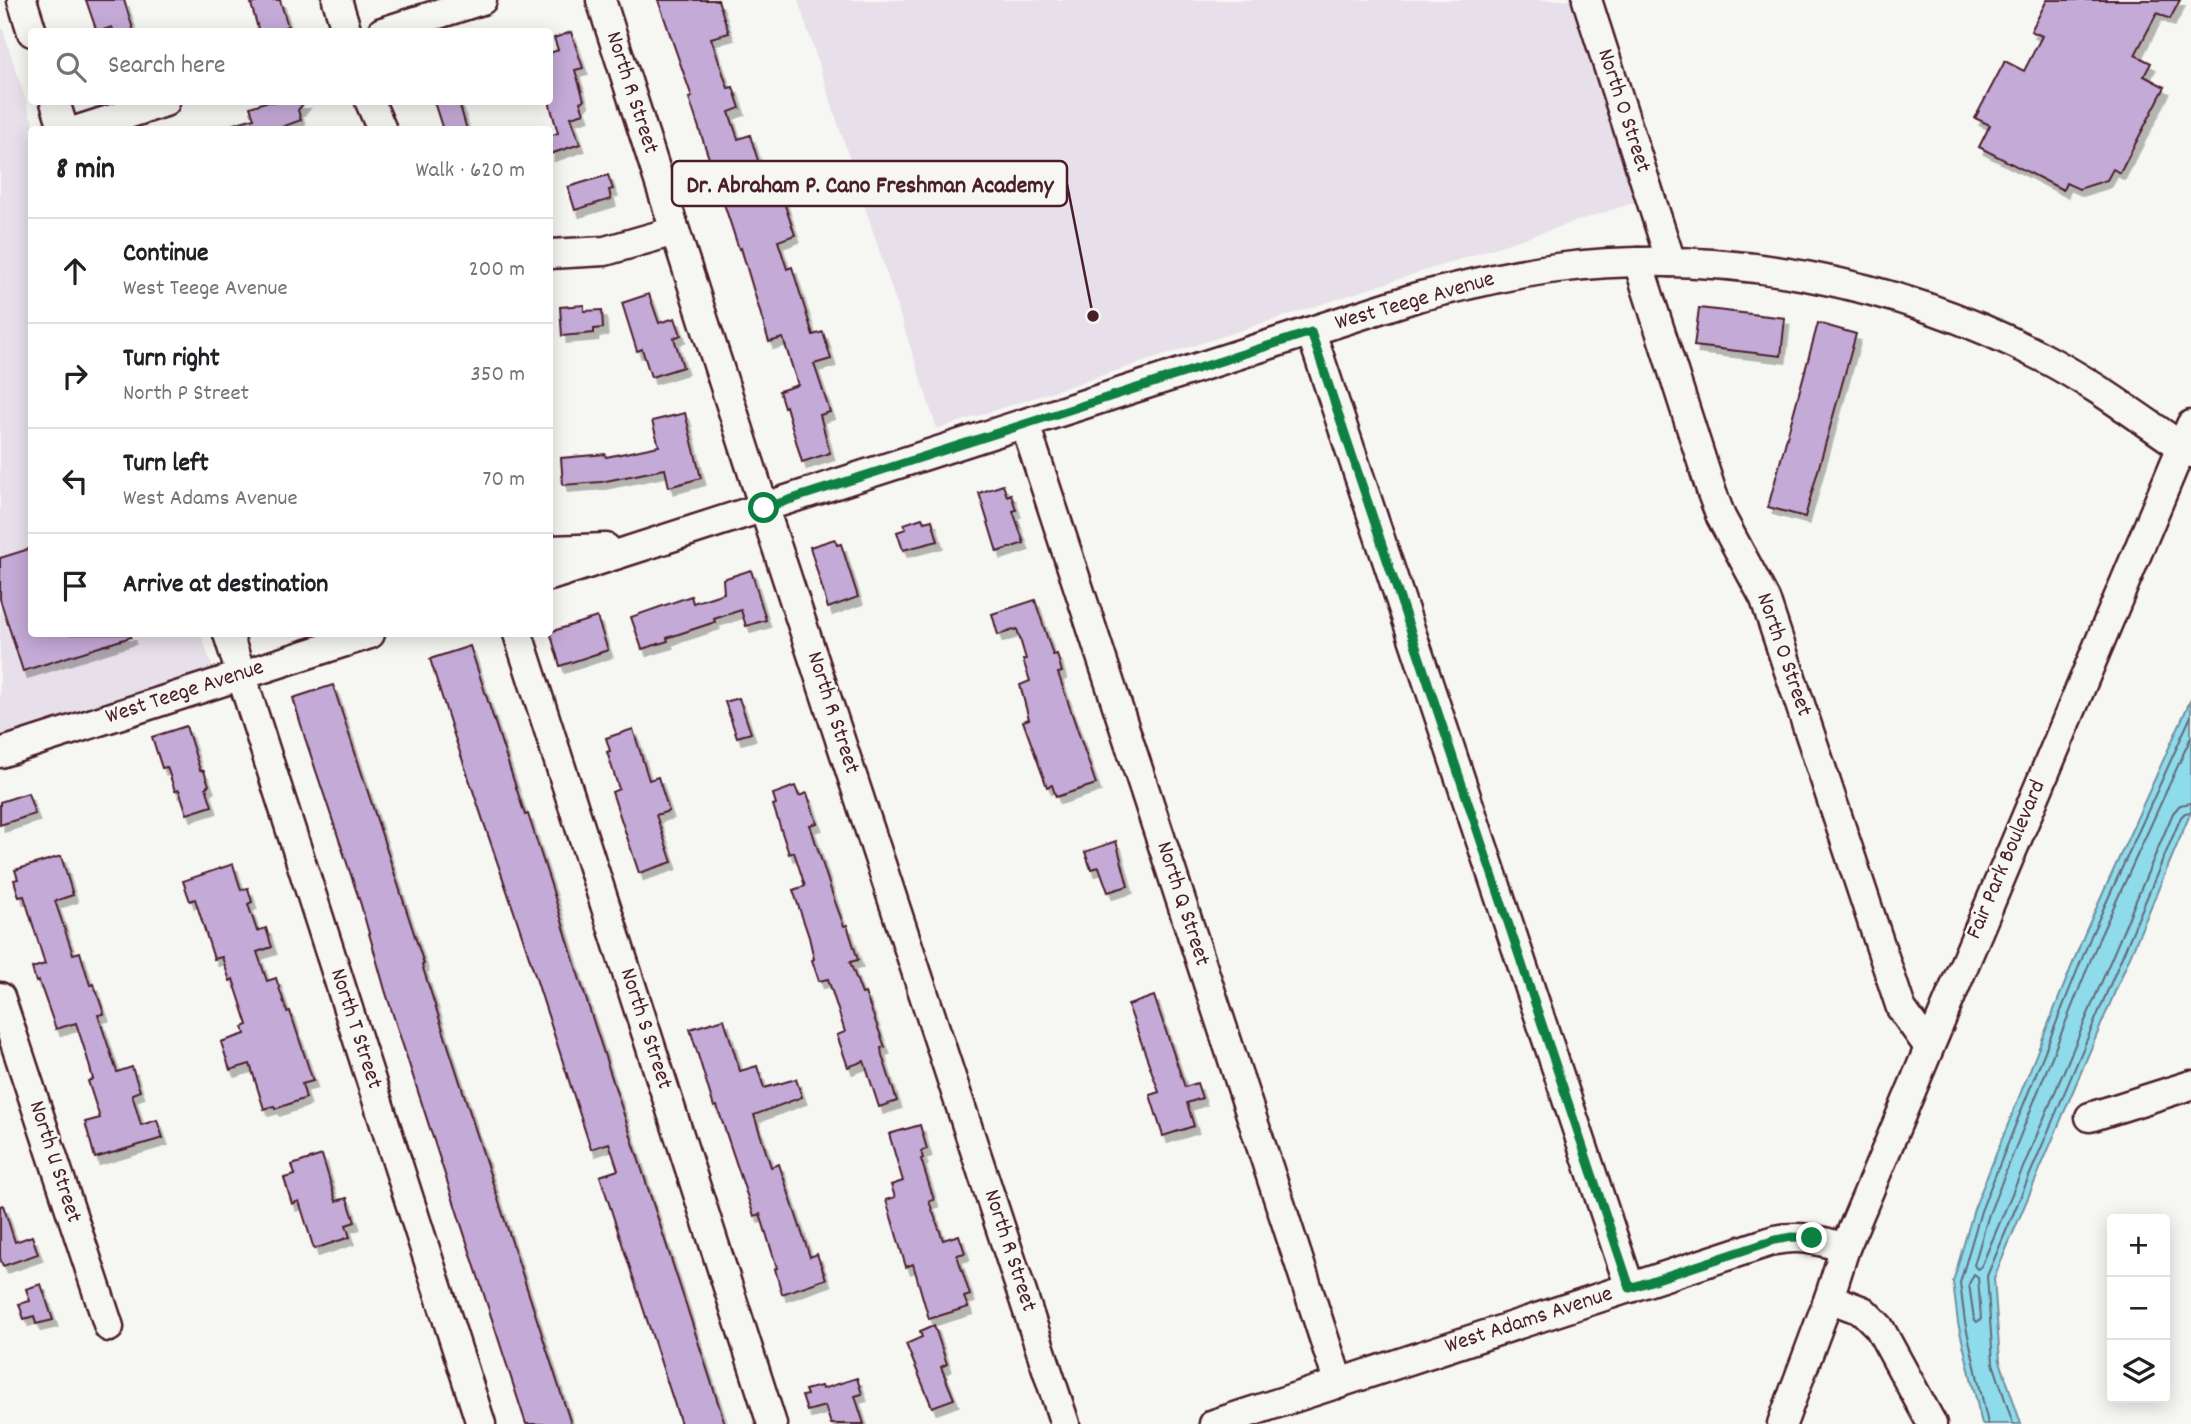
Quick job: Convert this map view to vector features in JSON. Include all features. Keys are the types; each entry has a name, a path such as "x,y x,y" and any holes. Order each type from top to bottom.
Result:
{"street":[{"path":"22,0 31,28"},
{"path":"337,0 346,28"},
{"path":"394,28 482,0"},
{"name":"North R Street","path":"601,0 764,508 1065,1424"},
{"name":"North O Street","path":"1587,0 1671,262"},
{"path":"56,105 63,126"},
{"path":"90,126 156,105"},
{"path":"371,105 380,126"},
{"path":"553,254 605,251 675,231"},
{"name":"North O Street","path":"1638,262 1721,517 1765,599 1901,1008 1928,1046"},
{"name":"West Teege Avenue","path":"553,575 1417,297 1487,279 1557,268 1638,262 1718,264 1774,271 1854,287 1956,319 2044,358 2188,442"},
{"path":"1311,332 1630,1288"},
{"name":"North Q Street","path":"1026,424 1339,1384"},
{"name":"Fair Park Boulevard","path":"1782,1424 1829,1298 1844,1248 2188,442"},
{"path":"553,550 644,547"},
{"name":"North T Street","path":"229,637 481,1424"},
{"name":"West Teege Avenue","path":"0,753 360,637"},
{"name":"North S Street","path":"519,637 772,1424"},
{"name":"North U Street","path":"0,997 109,1326"},
{"path":"2090,1117 2191,1085"},
{"name":"West Adams Avenue","path":"1214,1424 1775,1240 1812,1238 1844,1248"},
{"path":"1829,1298 1863,1311 1879,1327 1931,1424"}],"shaded area":[{"path":"798,0 1572,0 1636,202 937,429"},
{"path":"0,21 34,126 28,126 28,637 202,637 213,669 0,737"}],"water":[{"path":"2191,699 2191,812 1994,1278 2000,1361 2021,1424 1982,1424 1958,1323 1953,1282 1974,1209 2085,933"}],"building":[{"path":"86,0 124,0 133,28 96,28"},
{"path":"280,0 288,26 258,28 251,4"},
{"path":"658,0 718,0 729,33 711,38 728,88 733,87 740,108 729,112 738,139 750,135 760,167 771,164 795,235 778,241 787,269 792,267 813,335 823,332 831,359 814,364 830,412 820,415 830,453 802,462 779,391 798,385 783,338 769,342 741,248 739,249 689,98 692,97"},
{"path":"2047,0 2180,0 2170,19 2157,13 2135,55 2151,63 2144,76 2165,87 2120,173 2113,169 2107,180 2079,189 2066,183 2063,190 1979,147 1990,125 1975,118 2005,61 2024,71 2042,36 2031,31"},
{"path":"571,32 583,68 575,70 584,100 580,102 584,113 571,117 580,144 553,153 553,135 558,133 550,105 553,105 553,52 558,50 554,38"},
{"path":"302,105 298,110 301,120 285,126 227,126 254,118 250,107"},
{"path":"435,105 460,105 466,126 442,126"},
{"path":"608,175 613,189 609,190 611,199 575,210 568,187"},
{"path":"649,294 659,323 675,318 681,335 674,338 683,367 651,377 642,349 637,351 622,303"},
{"path":"584,305 584,311 602,310 603,328 594,329 594,333 562,336 560,307"},
{"path":"1699,308 1785,318 1781,356 1694,346"},
{"path":"1818,323 1856,334 1805,517 1768,507"},
{"path":"685,413 701,478 669,487 665,469 601,482 563,485 561,458 605,454 606,457 659,446 652,421"},
{"path":"1003,485 1007,496 1011,494 1016,510 1013,511 1024,543 997,552 979,493"},
{"path":"922,518 924,522 932,520 938,541 903,550 897,532 906,529 904,524"},
{"path":"835,539 837,545 841,544 858,597 828,608 810,547"},
{"path":"28,549 28,637 131,637 23,671 0,599 0,558"},
{"path":"751,570 766,620 746,626 741,610 642,649 631,617 691,596 693,603 724,593 723,579"},
{"path":"1035,600 1053,655 1057,654 1062,672 1058,673 1096,784 1056,797 1052,785 1047,787 1023,721 1029,719 1020,685 1030,681 1017,629 998,635 992,614"},
{"path":"597,617 608,650 560,666 551,637 553,631"},
{"path":"470,646 525,815 528,814 725,1424 681,1424 600,1176 618,1170 609,1143 591,1149 453,732 430,659"},
{"path":"333,685 571,1424 526,1424 385,990 361,905 293,698"},
{"path":"739,698 751,733 737,737 725,702"},
{"path":"186,726 200,770 204,771 209,785 206,787 212,806 187,814 167,767 162,768 152,737"},
{"path":"633,729 649,780 658,777 669,811 656,815 672,862 639,873 612,792 619,789 607,752 610,751 606,738"},
{"path":"795,786 799,796 807,793 817,823 810,825 833,896 844,926 847,925 858,960 850,962 885,1047 881,1048 882,1055 897,1101 879,1107 864,1061 848,1067 837,1035 845,1032 828,979 819,981 812,960 814,959 809,937 793,890 805,886 794,852 789,854 773,805 776,804 773,794"},
{"path":"28,793 35,814 0,825 0,802"},
{"path":"1116,841 1128,886 1108,892 1099,867 1091,869 1085,852"},
{"path":"61,856 73,895 55,901 73,954 80,952 90,985 94,984 104,1014 98,1015 117,1072 132,1067 140,1091 132,1094 141,1125 157,1120 163,1138 95,1158 85,1122 100,1118 88,1081 93,1079 87,1057 76,1023 56,1029 39,981 36,982 32,968 45,964 24,896 19,897 14,880 18,879 15,870"},
{"path":"233,864 241,890 248,888 252,902 248,904 257,931 266,928 272,947 257,952 267,981 276,978 313,1081 302,1084 306,1098 275,1109 274,1106 264,1109 250,1064 230,1070 221,1042 245,1034 243,1027 248,1025 233,979 230,981 222,957 214,959 195,899 190,901 183,881"},
{"path":"1154,996 1185,1087 1197,1083 1202,1098 1187,1103 1194,1126 1163,1136 1150,1095 1159,1092 1128,1005"},
{"path":"724,1019 740,1071 757,1066 764,1088 796,1079 802,1097 754,1115 771,1167 779,1164 810,1257 817,1254 826,1279 782,1294 760,1214 754,1216 717,1106 714,1107 690,1029"},
{"path":"920,1125 927,1149 921,1151 921,1159 934,1200 929,1201 943,1240 959,1235 965,1253 957,1255 970,1295 964,1297 968,1307 929,1319 913,1264 906,1267 886,1200 895,1197 891,1185 903,1181 889,1134"},
{"path":"322,1155 336,1201 347,1198 355,1222 346,1225 350,1237 314,1249 299,1201 292,1204 284,1178 295,1175 292,1165"},
{"path":"3,1205 15,1242 32,1236 38,1254 3,1266 0,1258 0,1206"},
{"path":"41,1284 53,1320 36,1324 34,1316 24,1319 19,1304 30,1301 26,1289"},
{"path":"934,1325 947,1364 941,1367 954,1399 932,1407 906,1344 922,1337 920,1331"},
{"path":"857,1378 862,1394 855,1396 864,1424 831,1424 825,1406 807,1411 802,1396 807,1395 805,1390 821,1386 822,1389"}],"place":[{"name":"Dr. Abraham P. Cano Freshman Academy","path":"1093,316"}],"route":[{"path":"764,508 1311,332 1630,1288 1775,1240 1812,1238"}]}
